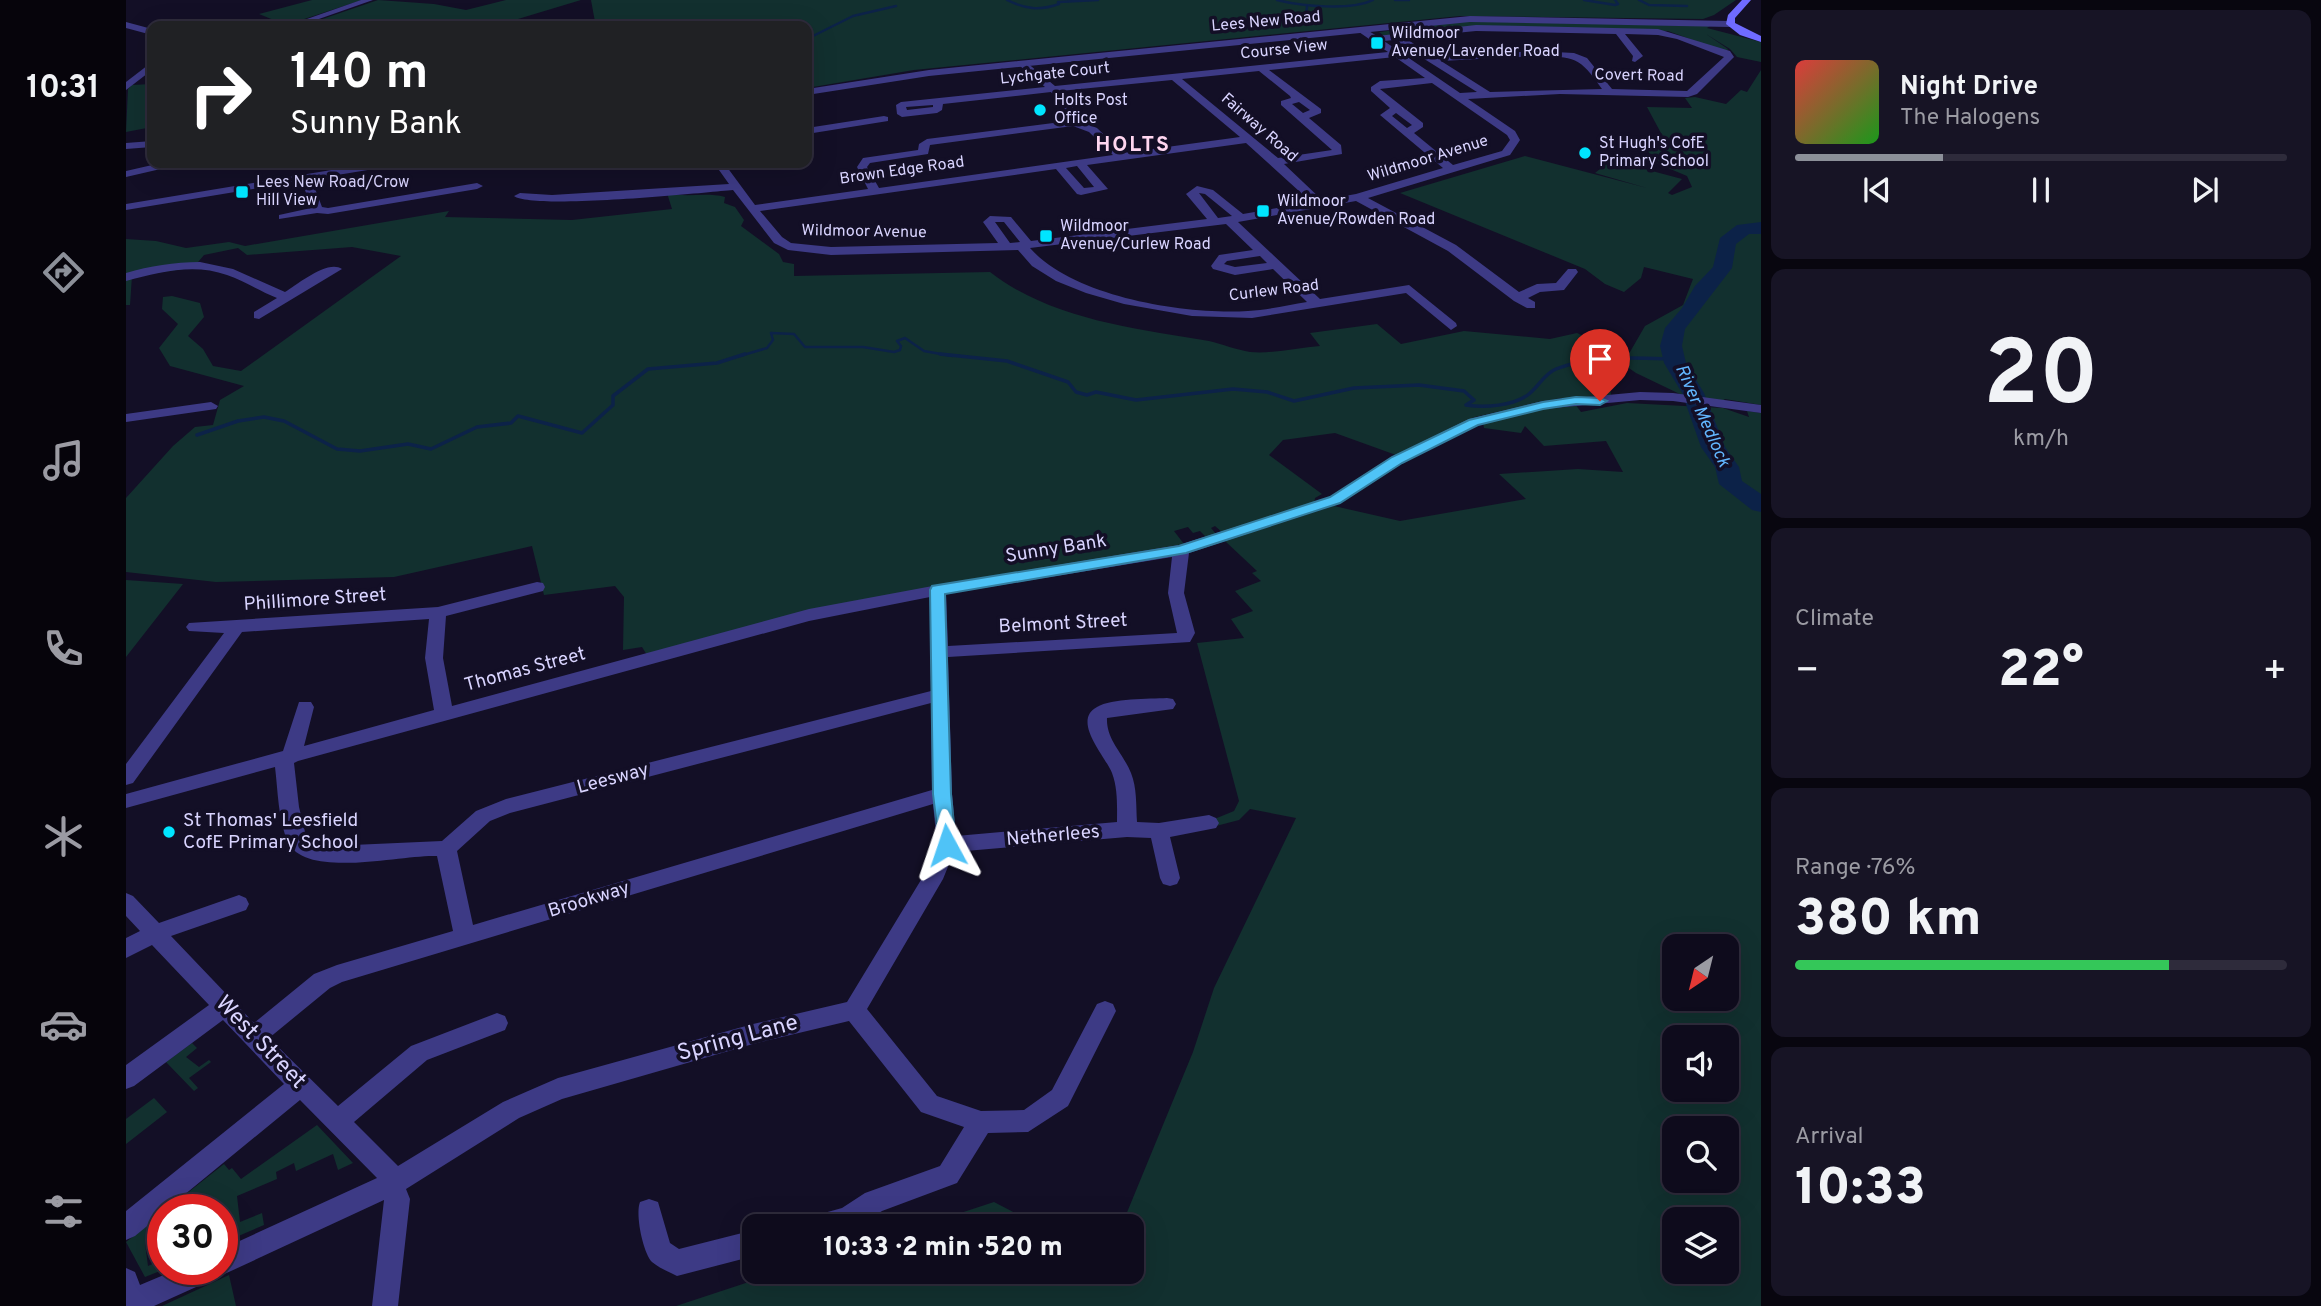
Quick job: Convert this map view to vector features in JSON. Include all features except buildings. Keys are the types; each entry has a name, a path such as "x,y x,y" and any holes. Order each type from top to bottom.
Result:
{"main road":[{"path":"1747,0 1731,17 1730,24 1743,33 1761,39"}],"street":[{"path":"306,21 369,0"},
{"name":"Lees New Road","path":"812,91 929,73 1470,19 1730,24"},
{"path":"126,25 147,31"},
{"name":"Covert Road","path":"1375,39 1476,28 1618,31 1671,34 1727,53 1729,57 1694,92 1688,94 1608,91 1459,96"},
{"name":"Wildmoor Avenue","path":"723,168 778,240 796,248 842,251 1007,247 1215,222 1358,197 1506,153 1515,140 1511,134 1362,30"},
{"name":"Covert Road","path":"1618,31 1639,56 1635,59"},
{"path":"1396,37 1487,94"},
{"name":"Course View","path":"1175,78 1396,54"},
{"path":"1431,59 1492,55 1570,55 1584,60 1608,91"},
{"path":"1023,64 1054,90 1074,114 1074,123"},
{"path":"126,87 147,69"},
{"path":"1262,69 1317,111 1303,117"},
{"name":"Lychgate Court","path":"939,101 1175,78"},
{"name":"Fairway Road","path":"1175,78 1276,162 1320,204"},
{"path":"1432,80 1380,83 1374,89 1419,124 1407,132 1452,170"},
{"path":"1276,162 1338,152 1336,145 1285,103 1296,100 1295,95"},
{"path":"812,130 884,119"},
{"path":"875,191 862,167 867,160 962,147 962,138 1074,123 1093,130 1120,156"},
{"name":"Brown Edge Road","path":"752,209 1249,139"},
{"path":"126,146 147,144"},
{"path":"1058,165 1081,192 1102,189 1079,162"},
{"path":"126,174 152,168"},
{"path":"126,206 355,168"},
{"path":"306,177 317,210"},
{"path":"283,217 317,210 341,211 477,186"},
{"path":"520,196 552,198 736,187"},
{"path":"1215,222 1192,194 1197,189 1209,192 1263,252 1316,303"},
{"path":"1358,197 1452,248 1531,305"},
{"path":"1007,247 989,222 990,219 1007,219 1025,245"},
{"name":"Curlew Road","path":"1025,245 1056,278 1098,293 1196,314 1247,315 1409,289 1451,326"},
{"path":"1263,252 1223,258 1217,266 1234,271 1276,265"},
{"path":"126,277 160,268 199,265 219,268 244,277 269,292 287,297"},
{"path":"259,315 317,277 336,269"},
{"path":"1518,298 1537,288 1560,287 1572,272"},
{"name":"Sunny Bank","path":"937,590 1181,550 1335,500 1397,460 1485,419 1543,405 1640,396 1673,397 1761,409"},
{"path":"128,423 212,405"},
{"name":"Belmont Street","path":"940,652 1184,638 1186,634 1175,593 1181,550"},
{"name":"Phillimore Street","path":"195,627 237,627 438,612 537,587"},
{"path":"937,590 942,794 947,845 936,873 854,1010 929,1104 981,1122 1028,1121 1060,1098 1105,1011"},
{"name":"Thomas Street","path":"126,801 809,615 937,590"},
{"path":"438,612 434,658 444,714"},
{"path":"126,778 237,627"},
{"name":"Leesway","path":"446,849 483,817 506,807 941,694"},
{"path":"1127,829 1121,773 1100,740 1096,726 1098,715 1105,710 1167,704"},
{"path":"305,707 287,758 297,840 313,851 335,855 424,846 446,849 465,938"},
{"name":"Brookway","path":"253,1037 330,978 942,794"},
{"name":"Netherlees","path":"947,845 1127,829 1159,831 1209,823"},
{"path":"1159,831 1170,878"},
{"name":"West Street","path":"126,902 253,1037 389,1173 394,1183"},
{"path":"126,949 154,933 239,904"},
{"path":"126,1079 224,1007"},
{"name":"Spring Lane","path":"238,1255 394,1183 511,1110 558,1089 753,1034 854,1010"},
{"path":"336,1122 419,1053 497,1023"},
{"path":"126,1227 300,1085"},
{"path":"855,1214 874,1202 948,1175 981,1122"},
{"path":"385,1306 397,1199 394,1183"},
{"path":"649,1211 659,1251 677,1263 742,1246"},
{"path":"128,1296 160,1285"}],"green space":[{"path":"312,0 362,0 298,21 276,21 259,14"},
{"path":"378,0 434,4 466,10 506,0 581,0 512,21 317,21"},
{"path":"591,0 1736,0 1703,19 1460,16 914,70 812,87 812,21 595,21"},
{"path":"1468,21 1710,26 1707,28 1761,42 1761,62 1737,57 1730,49 1706,34 1728,49 1726,52 1668,31 1475,27 1384,36 1379,32"},
{"path":"1761,70 1761,405 1725,399 1721,402 1686,397 1623,364 1645,326 1683,305 1693,279 1644,267 1641,278 1624,292 1605,284 1585,269 1400,193 1525,156 1647,188 1595,173 1611,160 1682,179 1668,193 1672,195 1692,187 1687,176 1656,163 1648,151 1662,135 1647,107 1692,108 1685,98 1695,97 1726,104 1741,90 1747,92"},
{"path":"147,84 147,128 126,132 128,89 132,85"},
{"path":"667,193 725,197 724,203 735,207 744,220 741,226 779,254 783,262 794,264 794,276 990,272 1039,301 1094,320 1209,341 1250,352 1276,352 1320,346 1310,333 1377,324 1401,344 1464,331 1550,339 1577,333 1613,350 1610,356 1619,371 1609,379 1611,395 1602,398 1560,398 1475,417 1396,455 1335,433 1283,440 1269,455 1322,494 1315,498 1314,505 1223,533 1215,526 1211,528 1216,534 1206,537 1200,531 1193,533 1188,527 1174,531 1184,544 925,589 647,655 642,647 623,650 624,597 615,586 544,595 532,546 394,577 216,582 126,572 126,498 173,446 195,427 213,425 220,400 244,386 170,366 159,348 178,324 162,309 163,297 172,296 200,303 204,317 188,336 203,349 213,366 241,371 401,256 352,247 247,255 238,248 204,255 193,268 132,276 130,305 126,305 126,239 156,241 186,248 229,242 245,246 449,211 445,217 572,220 672,209"},
{"path":"1627,403 1723,408 1749,417 1747,411 1761,413 1761,1306 676,1306 743,1284 1144,1284 1144,1214 1126,1214 1193,1052 1214,988 1296,818 1250,809 1239,820 1216,826 1212,820 1234,811 1239,801 1197,643 1244,638 1231,619 1253,611 1235,591 1261,581 1252,573 1257,571 1225,541 1334,506 1400,521 1526,499 1499,474 1578,469 1623,472 1606,441 1544,446 1525,426 1521,433 1484,428 1483,422 1541,407 1575,404 1581,412"},
{"path":"126,580 183,584 126,657"},
{"path":"192,1043 197,1048 186,1057 199,1067 209,1060 211,1062 189,1078 198,1088 194,1091 166,1062"},
{"path":"154,1098 167,1112 126,1144 126,1119"},
{"path":"317,1125 353,1163 338,1170 333,1154 296,1171 294,1163 276,1172 277,1179 238,1196 186,1194 224,1164 229,1170 232,1168 241,1179"},
{"path":"994,1202 1017,1214 958,1214"},
{"path":"238,1205 240,1222 262,1213 264,1225 238,1236"},
{"path":"147,1226 147,1276 145,1277 126,1242"},
{"path":"207,1285 231,1285 236,1306 162,1306"}],"waterway":[{"path":"1007,0 1026,7 1039,8 1059,4 1058,2 1098,0"},
{"path":"1277,0 1312,6 1352,5 1373,0"},
{"path":"1395,0 1409,0"},
{"path":"1584,0 1615,5 1618,4 1615,0"},
{"path":"1639,0 1649,5 1687,6"},
{"path":"812,36 853,16 896,6"},
{"path":"1290,22 1306,14 1307,7"},
{"name":"River Medlock","path":"1761,228 1744,229 1727,242 1722,268 1702,290 1691,311 1675,328 1671,346 1675,363 1693,393 1713,447 1727,467 1731,484 1761,505"},
{"path":"740,356 767,348 773,340 771,333 794,334 805,347 863,347 894,352 900,350 901,346 897,341 905,338 924,351 942,354"},
{"path":"197,435 238,421 264,417 284,421 337,449 360,451 408,444 431,449 477,427 511,423 518,416 582,433 613,405 613,396 648,369 717,363 745,354"},
{"path":"942,354 1007,361 1068,382 1076,392 1087,395 1096,392 1136,400 1233,389 1267,392 1294,401 1354,388 1419,385 1464,391 1474,400 1466,405 1481,406 1507,404 1523,398 1552,371 1584,361 1614,358 1674,359"},
{"path":"942,354 952,356"}],"place":[{"name":"Wildmoor Avenue/Lavender Road","path":"1377,43"},
{"name":"Holts Post Office","path":"1040,110"},
{"name":"St Hugh's CofE Primary School","path":"1585,153"},
{"name":"Lees New Road/Crow Hill View","path":"242,192"},
{"name":"Wildmoor Avenue/Rowden Road","path":"1263,211"},
{"name":"Wildmoor Avenue/Curlew Road","path":"1046,236"},
{"name":"St Thomas' Leesfield CofE Primary School","path":"169,832"}],"district":[{"name":"HOLTS","path":"1133,145"}],"route":[{"path":"947,845 942,794 937,590 1181,550 1335,500 1397,460 1474,422 1543,405 1600,401"}]}
